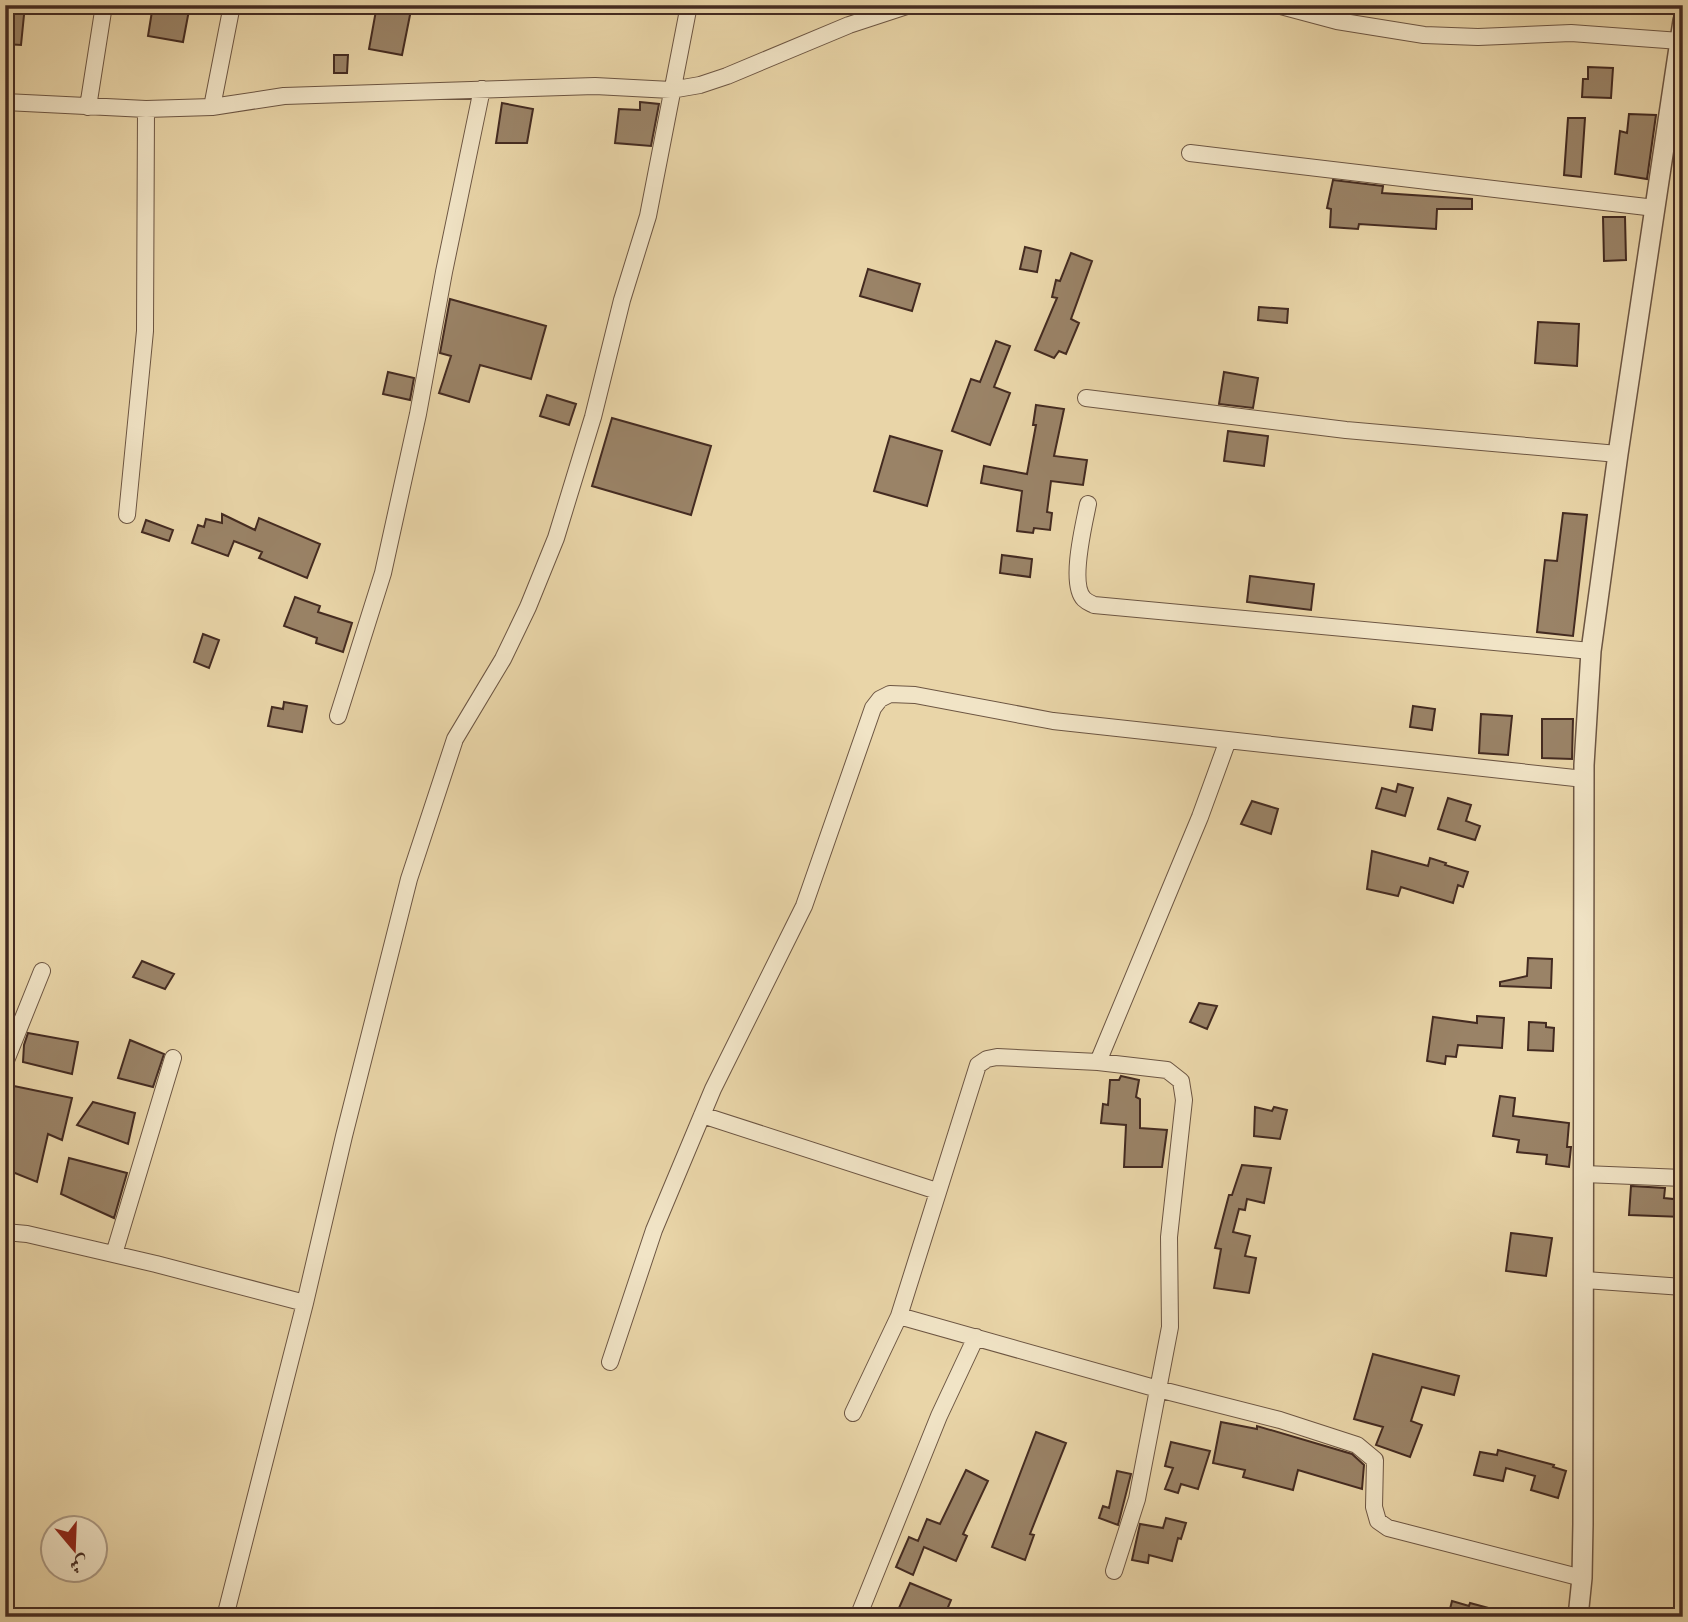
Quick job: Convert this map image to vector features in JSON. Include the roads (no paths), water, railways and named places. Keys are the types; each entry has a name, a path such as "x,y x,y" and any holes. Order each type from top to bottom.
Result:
{"street":[{"path":"88,107 104,5"},
{"path":"212,107 232,5"},
{"path":"225,1617 408,879 455,739 503,659 556,538 593,417 622,300 648,216 690,5"},
{"path":"5,102 146,109 212,107 284,96 594,86 671,90 700,85 727,76 849,25 910,5"},
{"path":"1277,5 1336,20 1424,35 1478,37 1571,33 1680,41"},
{"path":"1577,1617 1582,1578 1584,779 1591,651 1683,20"},
{"path":"338,716 383,573 418,414 482,89"},
{"path":"127,514 145,331 146,109"},
{"path":"1190,153 1655,208"},
{"path":"1086,398 1346,430 1618,454"},
{"path":"1088,503 1077,586 1083,598 1094,605 1591,651"},
{"path":"610,1362 654,1230 713,1089 804,905 873,708 880,699 890,694 915,695 1053,721 1584,779"},
{"path":"1098,1062 1200,817 1228,740"},
{"path":"5,1063 11,1031 42,971"},
{"path":"853,1413 899,1315 978,1065 997,1057 1098,1062 1167,1070 1181,1081 1184,1100 1169,1237 1170,1327 1138,1499 1114,1571"},
{"path":"114,1254 173,1058"},
{"path":"702,1115 937,1191"},
{"path":"1584,1174 1683,1178"},
{"path":"5,1232 27,1234 114,1254 305,1303"},
{"path":"1584,1280 1683,1287"},
{"path":"899,1315 1158,1389 1280,1420 1357,1445 1375,1460 1374,1507 1378,1521 1388,1528 1582,1578"},
{"path":"858,1617 939,1416 976,1337"}]}
